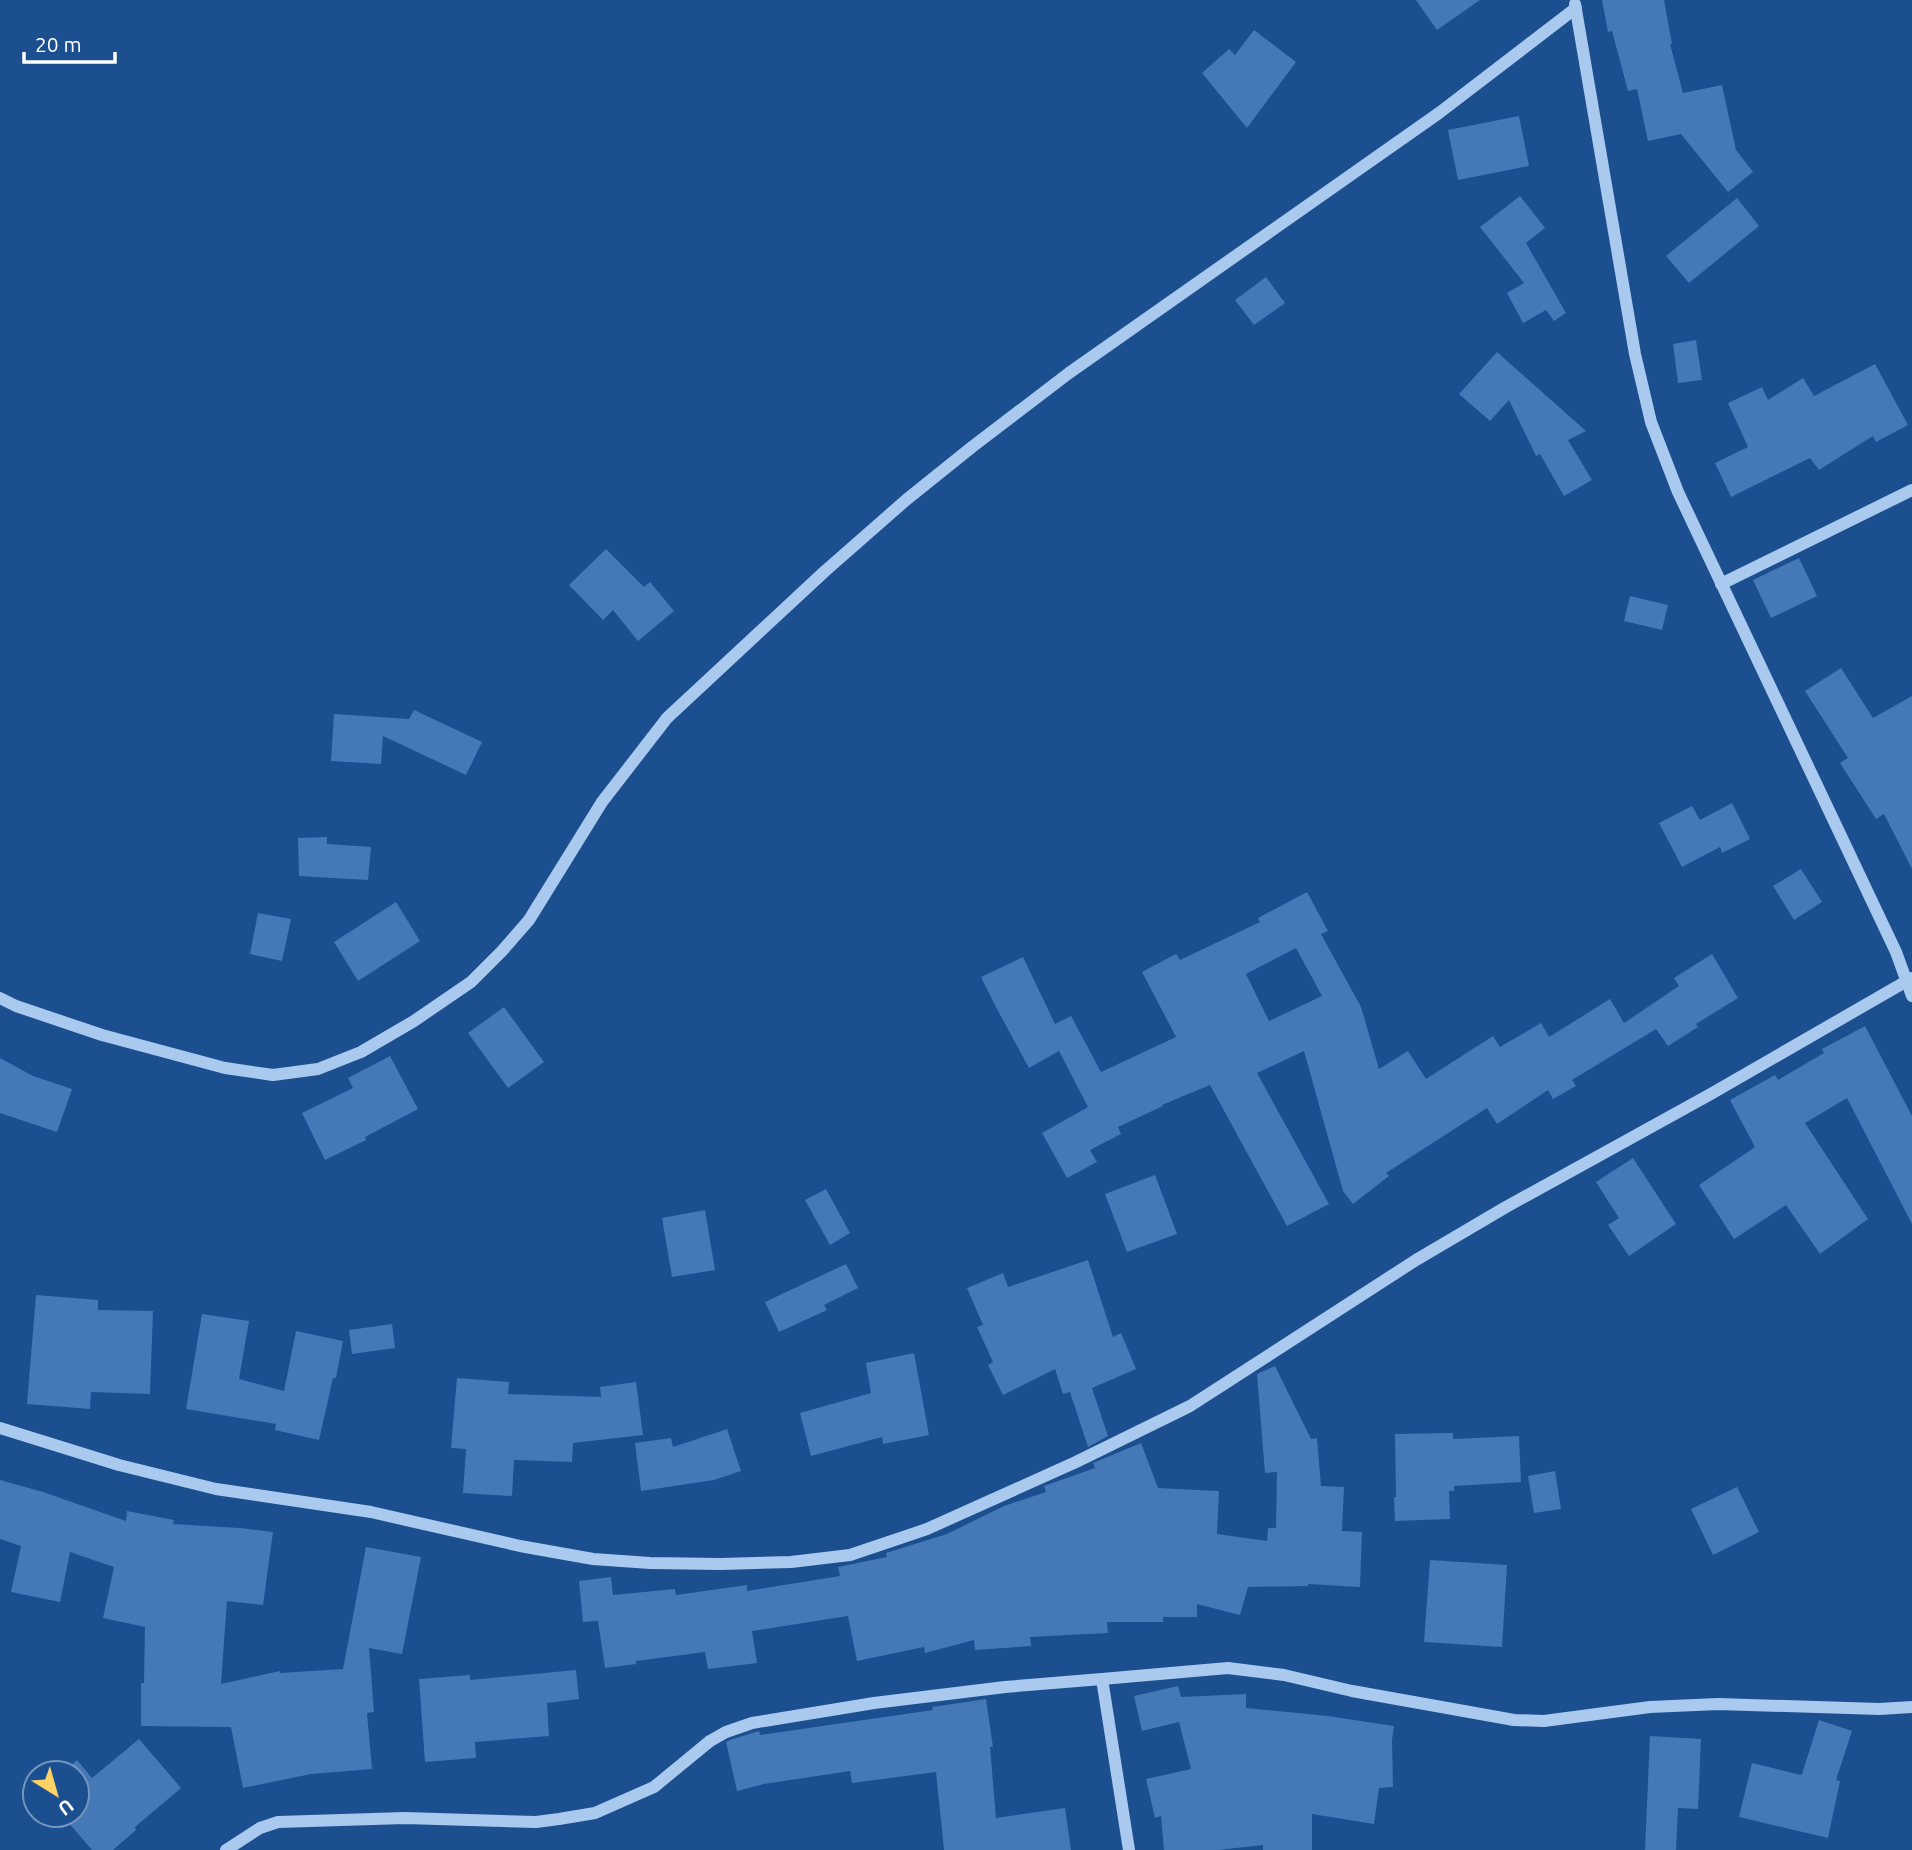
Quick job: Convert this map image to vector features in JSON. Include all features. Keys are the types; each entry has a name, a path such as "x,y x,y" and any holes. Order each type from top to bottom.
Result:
{"street":[{"path":"0,998 102,1035 225,1068 273,1075 318,1069 361,1052 414,1021 471,982 520,930 603,802 667,718 896,509 1069,373 1439,113 1575,4 1635,354 1651,422 1678,492 1896,952 1909,980 1912,996"},
{"path":"1721,584 1912,490"},
{"path":"0,1428 119,1465 216,1489 371,1511 520,1546 593,1559 721,1564 791,1562 850,1555 927,1529 1076,1462 1190,1406 1427,1254 1506,1207 1909,980"},
{"path":"226,1850 260,1828 278,1822 405,1818 536,1822 595,1813 653,1787 710,1741 752,1723 1005,1687 1228,1668 1284,1675 1352,1691 1514,1720 1544,1721 1650,1707 1704,1704 1879,1709 1912,1707"},
{"path":"1102,1679 1129,1850"}],"building":[{"path":"1416,0 1480,0 1437,30"},
{"path":"1602,0 1664,0 1670,44 1683,93 1722,85 1736,150 1753,172 1728,192 1681,134 1648,141 1637,89 1628,91 1612,31 1608,32"},
{"path":"1254,30 1296,62 1247,128 1202,73 1229,49 1235,55"},
{"path":"1519,116 1529,166 1458,180 1448,130"},
{"path":"1520,196 1545,228 1526,243 1566,313 1554,321 1546,310 1523,323 1507,293 1524,283 1480,227"},
{"path":"1737,198 1759,226 1689,283 1666,256"},
{"path":"1266,277 1285,303 1254,325 1235,300"},
{"path":"1696,340 1702,380 1678,383 1673,344"},
{"path":"1497,352 1586,431 1568,440 1592,480 1564,496 1540,454 1536,456 1509,400 1490,421 1459,394"},
{"path":"1875,364 1908,425 1876,442 1873,436 1819,470 1810,458 1731,497 1715,463 1748,447 1728,403 1762,387 1768,400 1803,378 1814,396"},
{"path":"606,549 644,587 650,582 674,611 638,641 613,610 603,620 569,585"},
{"path":"1799,558 1817,596 1771,618 1753,580"},
{"path":"1630,596 1668,605 1662,630 1624,621"},
{"path":"1841,668 1873,718 1912,696 1912,869 1884,814 1876,819 1840,763 1848,758 1805,691"},
{"path":"414,710 482,742 466,775 383,736 381,764 331,761 334,714 409,719"},
{"path":"1732,803 1750,839 1722,853 1720,847 1682,867 1659,823 1692,806 1700,820"},
{"path":"327,837 327,844 371,847 368,880 299,876 298,838"},
{"path":"1801,869 1822,902 1794,920 1773,886"},
{"path":"1307,892 1328,931 1321,934 1361,1007 1379,1069 1408,1051 1426,1079 1493,1036 1500,1047 1541,1023 1549,1037 1610,999 1624,1023 1679,986 1674,978 1712,954 1738,998 1696,1024 1698,1027 1668,1046 1656,1029 1572,1080 1576,1086 1553,1099 1548,1090 1497,1124 1487,1108 1386,1173 1389,1176 1353,1204 1343,1191 1304,1051 1257,1073 1329,1204 1287,1226 1210,1085 1118,1127 1121,1134 1090,1150 1097,1162 1067,1178 1042,1133 1088,1107 1059,1051 1029,1068 981,977 1023,957 1055,1024 1071,1016 1101,1072 1176,1037 1142,972 1176,954 1180,960 1260,922 1258,918","holes":["1296,948 1322,996 1269,1021 1246,974"]},
{"path":"396,902 420,941 358,981 334,942"},
{"path":"258,913 291,919 282,961 250,954"},
{"path":"504,1007 544,1062 508,1088 468,1033"},
{"path":"1865,1026 1912,1116 1912,1224 1847,1098 1805,1123 1868,1219 1820,1254 1786,1205 1734,1239 1699,1185 1755,1147 1730,1100 1775,1075 1778,1080 1824,1053 1822,1049"},
{"path":"390,1056 418,1109 365,1137 366,1140 325,1160 302,1113 353,1088 348,1078"},
{"path":"0,1058 33,1076 72,1089 57,1132 0,1113"},
{"path":"1633,1158 1676,1224 1629,1256 1608,1225 1619,1218 1596,1182"},
{"path":"1155,1175 1177,1234 1127,1252 1105,1194"},
{"path":"826,1189 850,1233 830,1245 805,1200"},
{"path":"705,1210 715,1270 672,1277 662,1218"},
{"path":"1088,1260 1113,1337 1121,1333 1136,1369 1092,1388 1108,1436 1088,1447 1070,1392 1063,1394 1055,1369 1003,1395 988,1365 993,1362 977,1327 983,1325 967,1288 1003,1273 1008,1287"},
{"path":"846,1264 858,1288 824,1305 827,1310 779,1332 765,1302"},
{"path":"36,1295 98,1300 98,1310 153,1311 150,1394 91,1392 90,1409 27,1404"},
{"path":"202,1314 249,1321 239,1379 284,1391 296,1331 343,1341 319,1440 275,1430 276,1424 186,1409"},
{"path":"392,1324 395,1348 352,1354 349,1330"},
{"path":"914,1353 929,1435 883,1444 882,1437 811,1456 800,1413 871,1393 866,1363"},
{"path":"1275,1366 1311,1439 1317,1438 1321,1486 1344,1487 1342,1531 1362,1532 1360,1587 1308,1584 1248,1587 1240,1615 1197,1604 1197,1617 1163,1617 1163,1622 1107,1622 1108,1633 1030,1637 1031,1646 975,1650 974,1640 925,1653 924,1647 857,1661 848,1616 752,1631 757,1663 708,1669 705,1652 605,1668 598,1621 583,1622 579,1581 611,1577 613,1595 675,1589 676,1595 747,1585 747,1591 840,1576 838,1567 887,1557 886,1553 947,1534 1004,1506 1046,1492 1044,1486 1095,1468 1093,1463 1141,1443 1158,1488 1219,1491 1217,1534 1267,1541 1268,1528 1276,1528 1277,1472 1265,1473 1257,1374"},
{"path":"457,1378 509,1382 508,1394 601,1397 600,1387 636,1382 643,1435 573,1443 572,1462 514,1460 512,1496 463,1493 466,1449 451,1448"},
{"path":"727,1429 741,1471 714,1480 641,1491 635,1443 671,1438 673,1447"},
{"path":"1453,1433 1453,1439 1519,1436 1521,1482 1454,1486 1454,1491 1449,1491 1450,1519 1395,1521 1395,1434"},
{"path":"1555,1471 1561,1509 1534,1513 1528,1476"},
{"path":"0,1480 126,1521 127,1511 174,1520 173,1524 273,1532 263,1605 227,1601 221,1684 280,1671 343,1669 366,1547 421,1557 402,1654 369,1648 374,1712 367,1713 372,1769 311,1774 243,1788 231,1727 141,1726 145,1627 103,1618 114,1567 70,1552 60,1602 11,1592 21,1546 0,1539"},
{"path":"1737,1487 1759,1532 1713,1555 1691,1509"},
{"path":"1430,1560 1507,1565 1502,1647 1424,1642"},
{"path":"576,1670 579,1699 547,1703 549,1736 475,1742 476,1758 425,1762 419,1679 470,1675 470,1680"},
{"path":"1178,1686 1181,1697 1246,1694 1246,1708 1394,1726 1393,1787 1379,1788 1374,1824 1312,1814 1312,1850 1263,1850 1263,1845 1218,1850 1164,1850 1161,1816 1155,1818 1146,1779 1191,1769 1179,1722 1142,1731 1134,1696"},
{"path":"986,1699 993,1747 990,1747 996,1818 1065,1808 1071,1850 944,1850 936,1772 852,1783 850,1771 764,1784 737,1791 726,1742 730,1740 759,1731 760,1735 933,1710 932,1707"},
{"path":"1819,1720 1852,1731 1836,1780 1840,1781 1828,1838 1739,1817 1752,1763 1801,1775"},
{"path":"1650,1736 1701,1739 1698,1809 1678,1808 1676,1850 1645,1850"},
{"path":"139,1739 181,1788 135,1827 136,1830 113,1850 92,1850 74,1829 91,1829 92,1778"}]}
